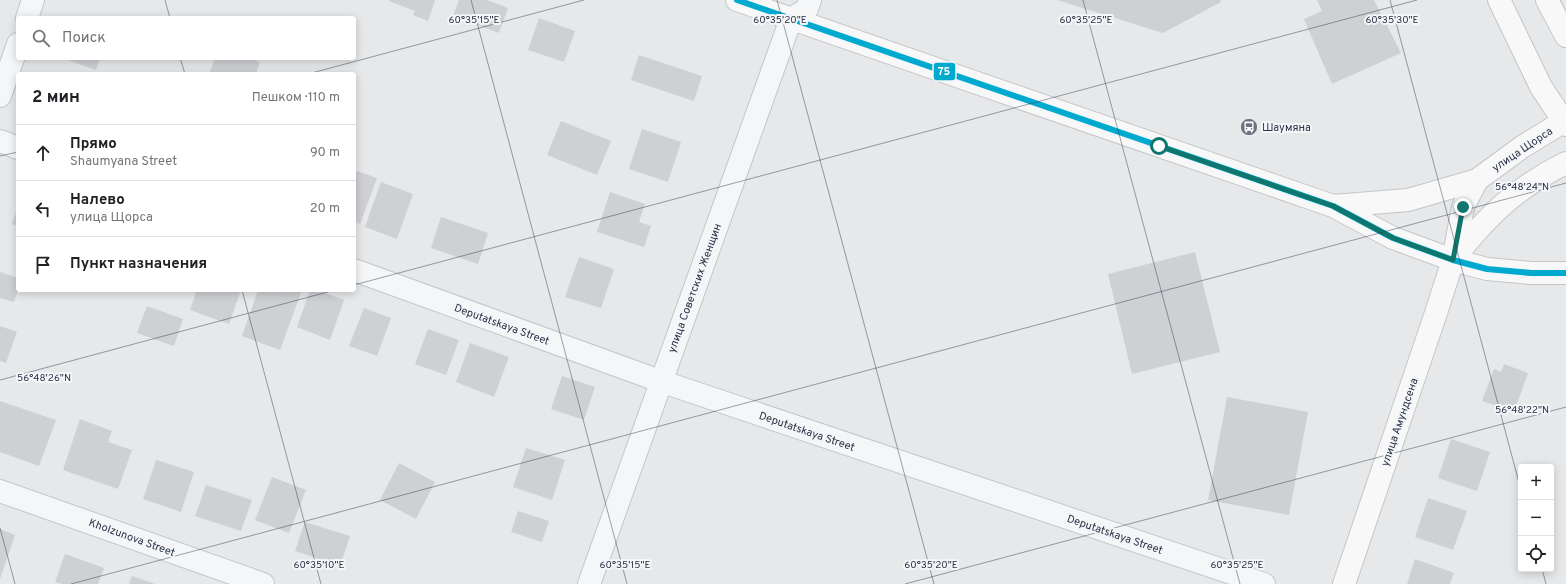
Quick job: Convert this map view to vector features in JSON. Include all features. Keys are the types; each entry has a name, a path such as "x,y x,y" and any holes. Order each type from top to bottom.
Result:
{"main road":[{"path":"737,0 1333,206 1393,238 1453,260 1487,269 1531,273 1566,272"},
{"path":"1499,0 1541,88 1565,122"},
{"path":"1555,7 1566,36"},
{"name":"улица Щорса","path":"1453,260 1463,207 1477,180 1522,147 1565,122"},
{"path":"1453,260 1495,210 1542,174 1566,162"},
{"path":"1333,206 1408,200 1477,180"},
{"name":"улица Амундсена","path":"1344,584 1434,321 1453,260"}],"street":[{"path":"28,16 33,0"},
{"path":"791,19 807,8 810,0"},
{"name":"улица Советских Женщин","path":"589,584 660,381 791,19"},
{"path":"0,96 16,50"},
{"path":"0,141 16,147"},
{"name":"Deputatskaya Street","path":"356,271 660,381 1264,584"},
{"name":"Kholzunova Street","path":"0,491 263,584"}],"building":[{"path":"435,0 428,21 413,15 415,11 389,1"},
{"path":"459,0 487,0 508,8 499,33 453,16"},
{"path":"1057,0 1220,0 1221,2 1163,33"},
{"path":"1317,0 1374,0 1401,53 1332,84 1304,19 1322,11"},
{"path":"539,18 575,31 564,62 528,50"},
{"path":"639,55 702,76 694,101 631,80"},
{"path":"68,60 99,60 96,70"},
{"path":"214,60 254,60 260,62 257,72 210,72"},
{"path":"561,121 611,141 597,175 547,155"},
{"path":"642,129 681,142 668,182 629,169"},
{"path":"356,171 377,178 360,224 356,223"},
{"path":"381,182 413,194 397,239 365,227"},
{"path":"610,192 645,204 639,222 651,226 644,247 597,232"},
{"path":"16,213 16,225 12,224"},
{"path":"441,217 488,233 478,264 431,248"},
{"path":"1195,252 1220,352 1132,374 1108,274"},
{"path":"579,257 614,269 601,308 565,297"},
{"path":"0,272 16,277 16,292 17,292 14,302 0,298"},
{"path":"196,292 240,292 229,324 190,310"},
{"path":"257,292 301,292 280,350 242,336"},
{"path":"309,292 322,292 344,300 330,340 297,327"},
{"path":"147,306 183,319 174,346 137,333"},
{"path":"364,308 391,318 377,356 349,346"},
{"path":"0,326 17,332 6,363 0,361"},
{"path":"428,329 459,340 446,375 415,364"},
{"path":"470,343 509,357 494,397 456,382"},
{"path":"1504,364 1528,373 1514,412 1482,401 1494,369 1501,372"},
{"path":"562,376 595,387 584,420 551,409"},
{"path":"1227,397 1308,412 1289,515 1208,500"},
{"path":"0,401 56,420 39,466 0,452"},
{"path":"80,419 112,431 108,442 132,450 118,489 63,470"},
{"path":"1451,439 1490,452 1477,491 1438,478"},
{"path":"526,448 565,460 552,500 513,487"},
{"path":"156,460 194,472 181,512 143,499"},
{"path":"399,463 435,482 416,519 380,500"},
{"path":"272,477 306,490 289,533 255,520"},
{"path":"206,485 252,500 241,531 195,516"},
{"path":"1428,498 1467,511 1453,550 1415,537"},
{"path":"518,511 549,521 542,542 511,532"},
{"path":"305,522 350,536 340,566 295,551"},
{"path":"0,529 15,535 0,579"},
{"path":"65,554 104,568 98,584 62,584 55,582"},
{"path":"1415,559 1454,573 1450,584 1407,584"},
{"path":"132,576 155,584 129,584"}],"transit line":[{"name":"75","path":"737,0 1333,206 1393,238 1453,260 1487,269 1531,273 1566,273"}],"place":[{"name":"Шаумяна","path":"1249,127"}],"route":[{"path":"1159,146 1333,206 1393,238 1453,260 1463,207"}]}
